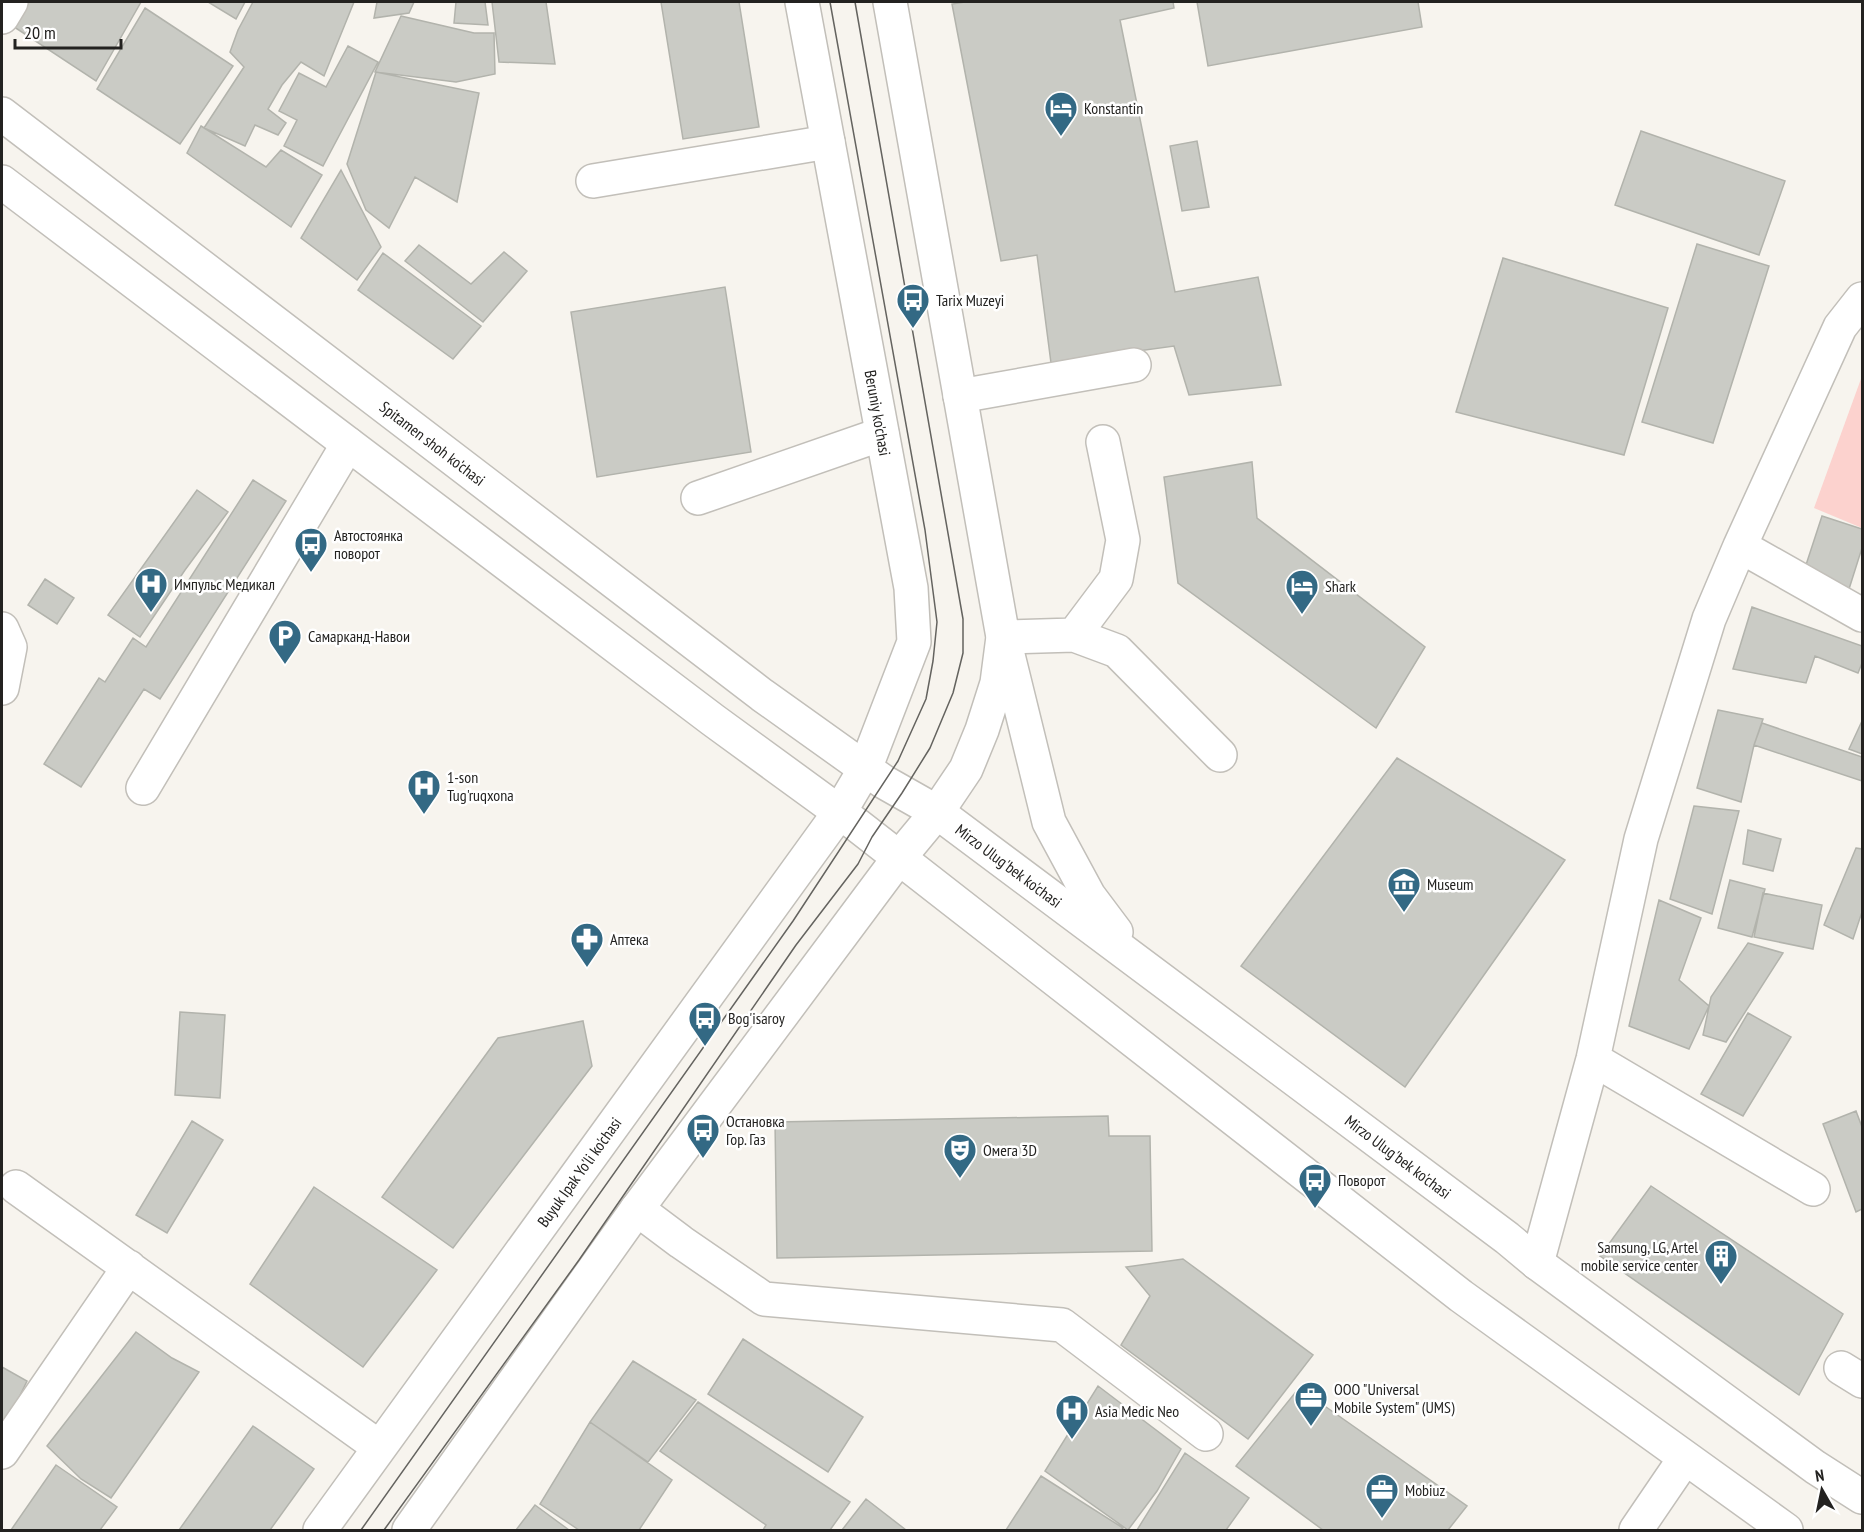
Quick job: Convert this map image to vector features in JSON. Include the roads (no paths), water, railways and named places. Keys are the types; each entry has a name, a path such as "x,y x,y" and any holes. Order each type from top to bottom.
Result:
{"main road":[{"path":"2,17 11,2"},
{"name":"Beruniy ko'chasi","path":"802,2 910,588 914,642 865,769 839,813"},
{"path":"890,2 1003,637 1049,822 1089,896 1136,960"},
{"name":"Spitamen shoh ko'chasi","path":"2,114 762,695 884,782 937,812"},
{"path":"593,181 828,142"},
{"path":"2,182 839,813 1452,1288 1786,1530"},
{"path":"1538,1263 1593,1059 1641,839 1709,620 1740,546 1840,327 1863,299"},
{"path":"960,396 1134,364"},
{"path":"698,498 882,434"},
{"path":"1074,635 1116,579 1123,540 1102,442"},
{"path":"143,788 348,444"},
{"path":"1740,546 1863,615"},
{"path":"2,629 10,647 2,688"},
{"path":"1003,637 1074,635 1117,651 1220,755"},
{"path":"409,1530 637,1209 898,859 937,812 966,769 982,730 997,683 1003,637"},
{"name":"Mirzo Ulug'bek ko'chasi","path":"937,812 1538,1263 1815,1467 1863,1497"},
{"name":"Buyuk Ipak Yo'li ko'chasi","path":"320,1530 839,813"},
{"path":"1593,1059 1813,1190"},
{"path":"16,1187 379,1447"},
{"path":"637,1209 764,1299 1062,1325 1206,1434"},
{"path":"2,1452 129,1267"},
{"path":"1636,1530 1685,1458"}],"tram line":[{"path":"361,1530 793,921 898,761 926,699 937,622 925,530 830,2"},
{"path":"384,1530 579,1260 796,945 858,864 872,837 930,748 953,693 963,653 963,619 855,2"}],"place":[{"name":"Konstantin","path":"1061,137"},
{"name":"Tarix Muzeyi","path":"913,329"},
{"name":"Автостоянка поворот","path":"311,573"},
{"name":"Импульс Медикал","path":"151,613"},
{"name":"Shark","path":"1302,615"},
{"name":"Самарканд-Навои","path":"285,665"},
{"name":"1-son Tug'ruqxona","path":"424,815"},
{"name":"Museum","path":"1404,913"},
{"name":"Аптека","path":"587,968"},
{"name":"Bog'isaroy","path":"705,1047"},
{"name":"Остановка Гор. Газ","path":"703,1159"},
{"name":"Омега 3D","path":"960,1179"},
{"name":"Поворот","path":"1315,1209"},
{"name":"Samsung, LG, Artel mobile service center","path":"1721,1285"},
{"name":"ООО \"Universal Mobile System\" (UMS)","path":"1311,1427"},
{"name":"Asia Medic Neo","path":"1072,1440"},
{"name":"Mobiuz","path":"1382,1519"}]}
